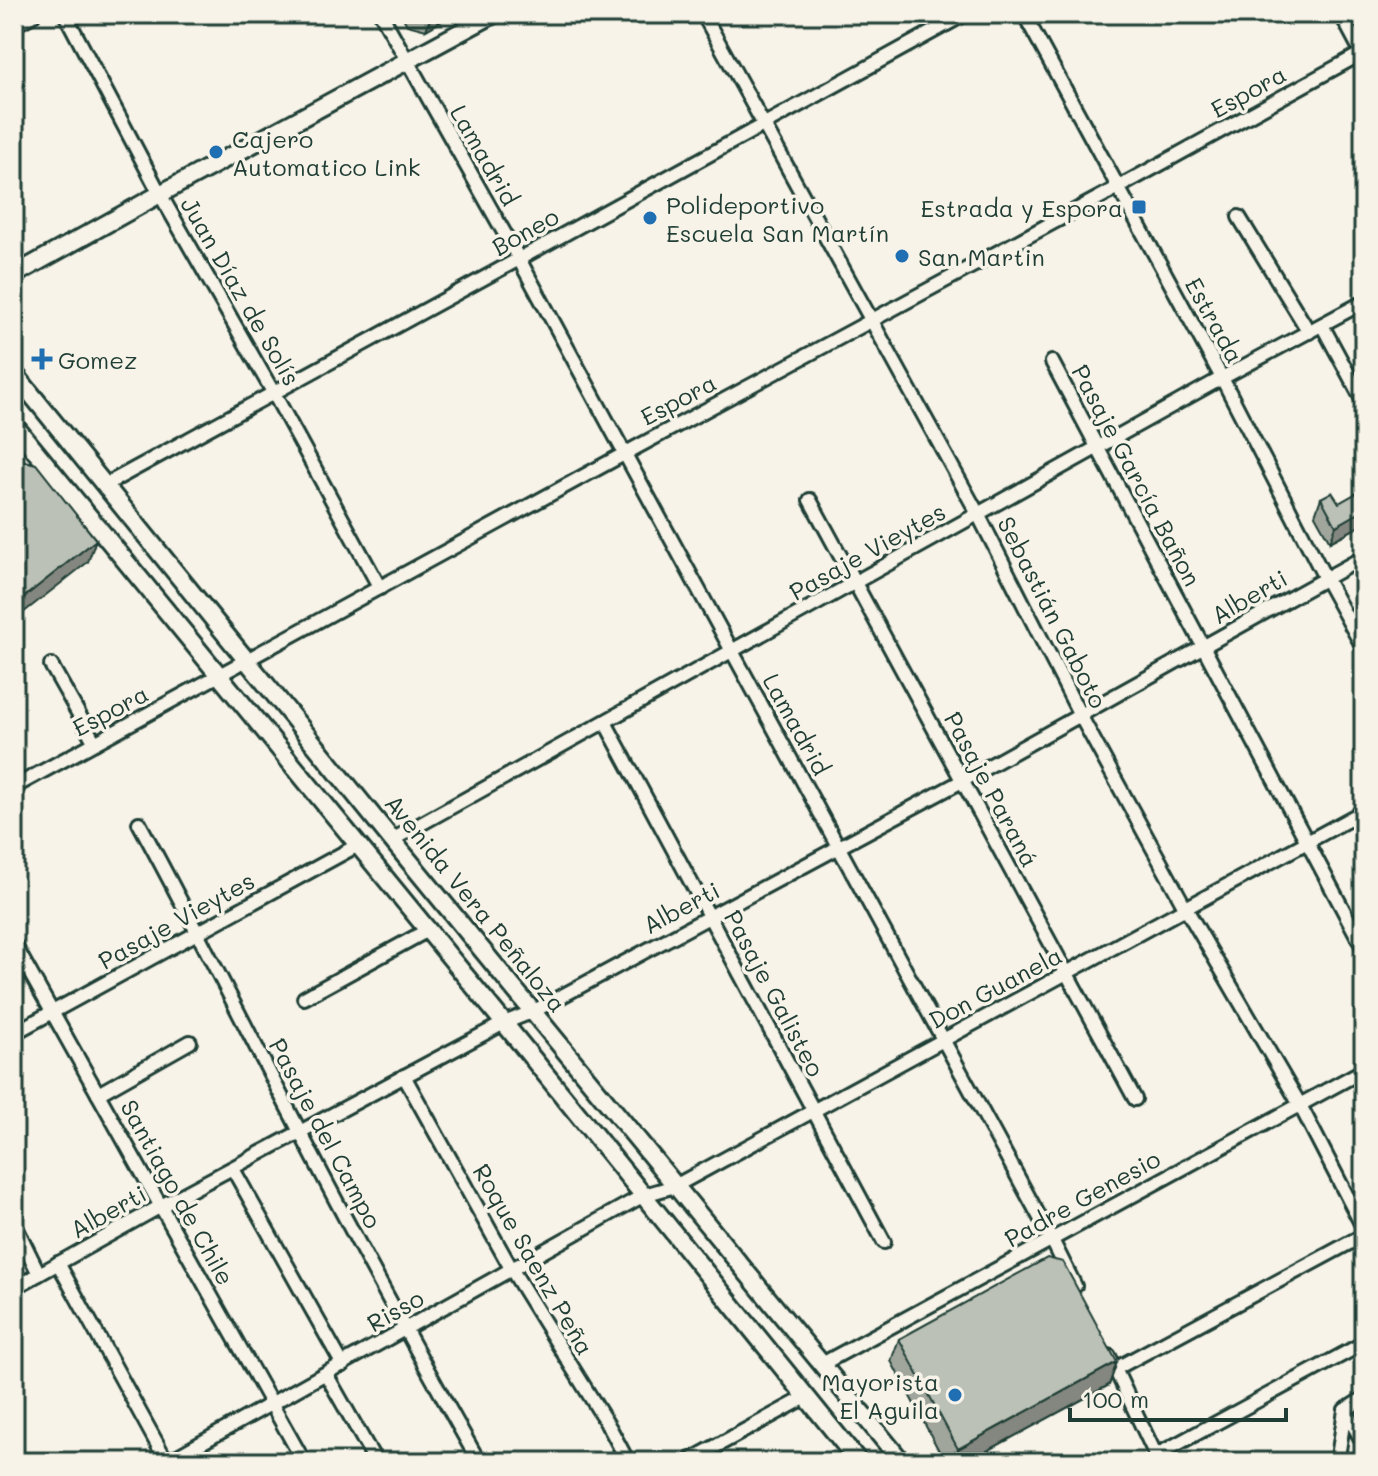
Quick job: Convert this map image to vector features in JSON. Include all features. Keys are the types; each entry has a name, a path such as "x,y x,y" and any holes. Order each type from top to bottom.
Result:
{"main road":[{"path":"14,23 31,14"},
{"path":"14,275 494,14"},
{"name":"Avenida Vera Peñaloza","path":"14,373 902,1462"},
{"path":"15,427 859,1462"}],"street":[{"name":"Juan Díaz de Solís","path":"65,14 160,194 380,588"},
{"name":"Lamadrid","path":"381,14 519,259 944,1040 1080,1297"},
{"name":"Sebastián Gaboto","path":"703,14 978,514 1080,715 1185,907 1300,1105 1364,1232"},
{"name":"Boneo","path":"105,485 965,14"},
{"name":"Estrada","path":"1024,14 1222,378 1364,649"},
{"path":"1341,14 1363,54"},
{"name":"Espora","path":"14,787 1363,54"},
{"path":"1239,217 1309,332"},
{"name":"Pasaje Vieytes","path":"392,840 1364,302"},
{"path":"1322,325 1364,403"},
{"name":"Pasaje García Bañon","path":"1052,362 1363,947"},
{"name":"Pasaje Paraná","path":"810,500 1135,1099"},
{"name":"Alberti","path":"14,1288 404,1076 504,1023 534,1011 962,781 1364,557"},
{"path":"51,665 95,743"},
{"name":"Pasaje Galisteo","path":"605,722 884,1242"},
{"name":"Don Guanela","path":"644,1195 675,1186 1364,811"},
{"name":"Pasaje del Campo","path":"139,823 199,933 300,1133 479,1462"},
{"name":"Pasaje Vieytes","path":"14,1033 358,845"},
{"path":"304,998 428,930"},
{"name":"Santiago de Chile","path":"14,944 304,1462"},
{"path":"98,1094 190,1042"},
{"name":"Padre Genesio","path":"822,1364 1364,1070"},
{"name":"Roque Saenz Peña","path":"404,1076 512,1270 628,1462"},
{"path":"233,1169 343,1365"},
{"name":"Risso","path":"167,1462 644,1195"},
{"path":"14,1223 39,1274"},
{"path":"1115,1369 1364,1232"},
{"path":"58,1263 167,1462"},
{"path":"1101,1340 1157,1459 1364,1343"},
{"path":"326,1374 376,1462"},
{"path":"687,1462 806,1397"},
{"path":"1329,1462 1338,1457 1345,1410 1364,1398"},
{"path":"1345,1410 1364,1444"}],"building":[{"path":"17,459 36,464 96,540 14,605 14,462"},
{"path":"1364,489 1364,510 1336,526 1321,498 1332,492 1339,503"},
{"path":"1047,1258 1063,1262 1117,1362 958,1449 899,1339"}],"place":[{"name":"Cajero Automatico Link","path":"216,152"},
{"name":"Estrada y Espora","path":"1139,207"},
{"name":"Polideportivo Escuela San Martín","path":"650,218"},
{"name":"San Martin","path":"902,256"},
{"name":"Gomez","path":"42,359"},
{"name":"Mayorista El Aguila","path":"955,1395"}]}
